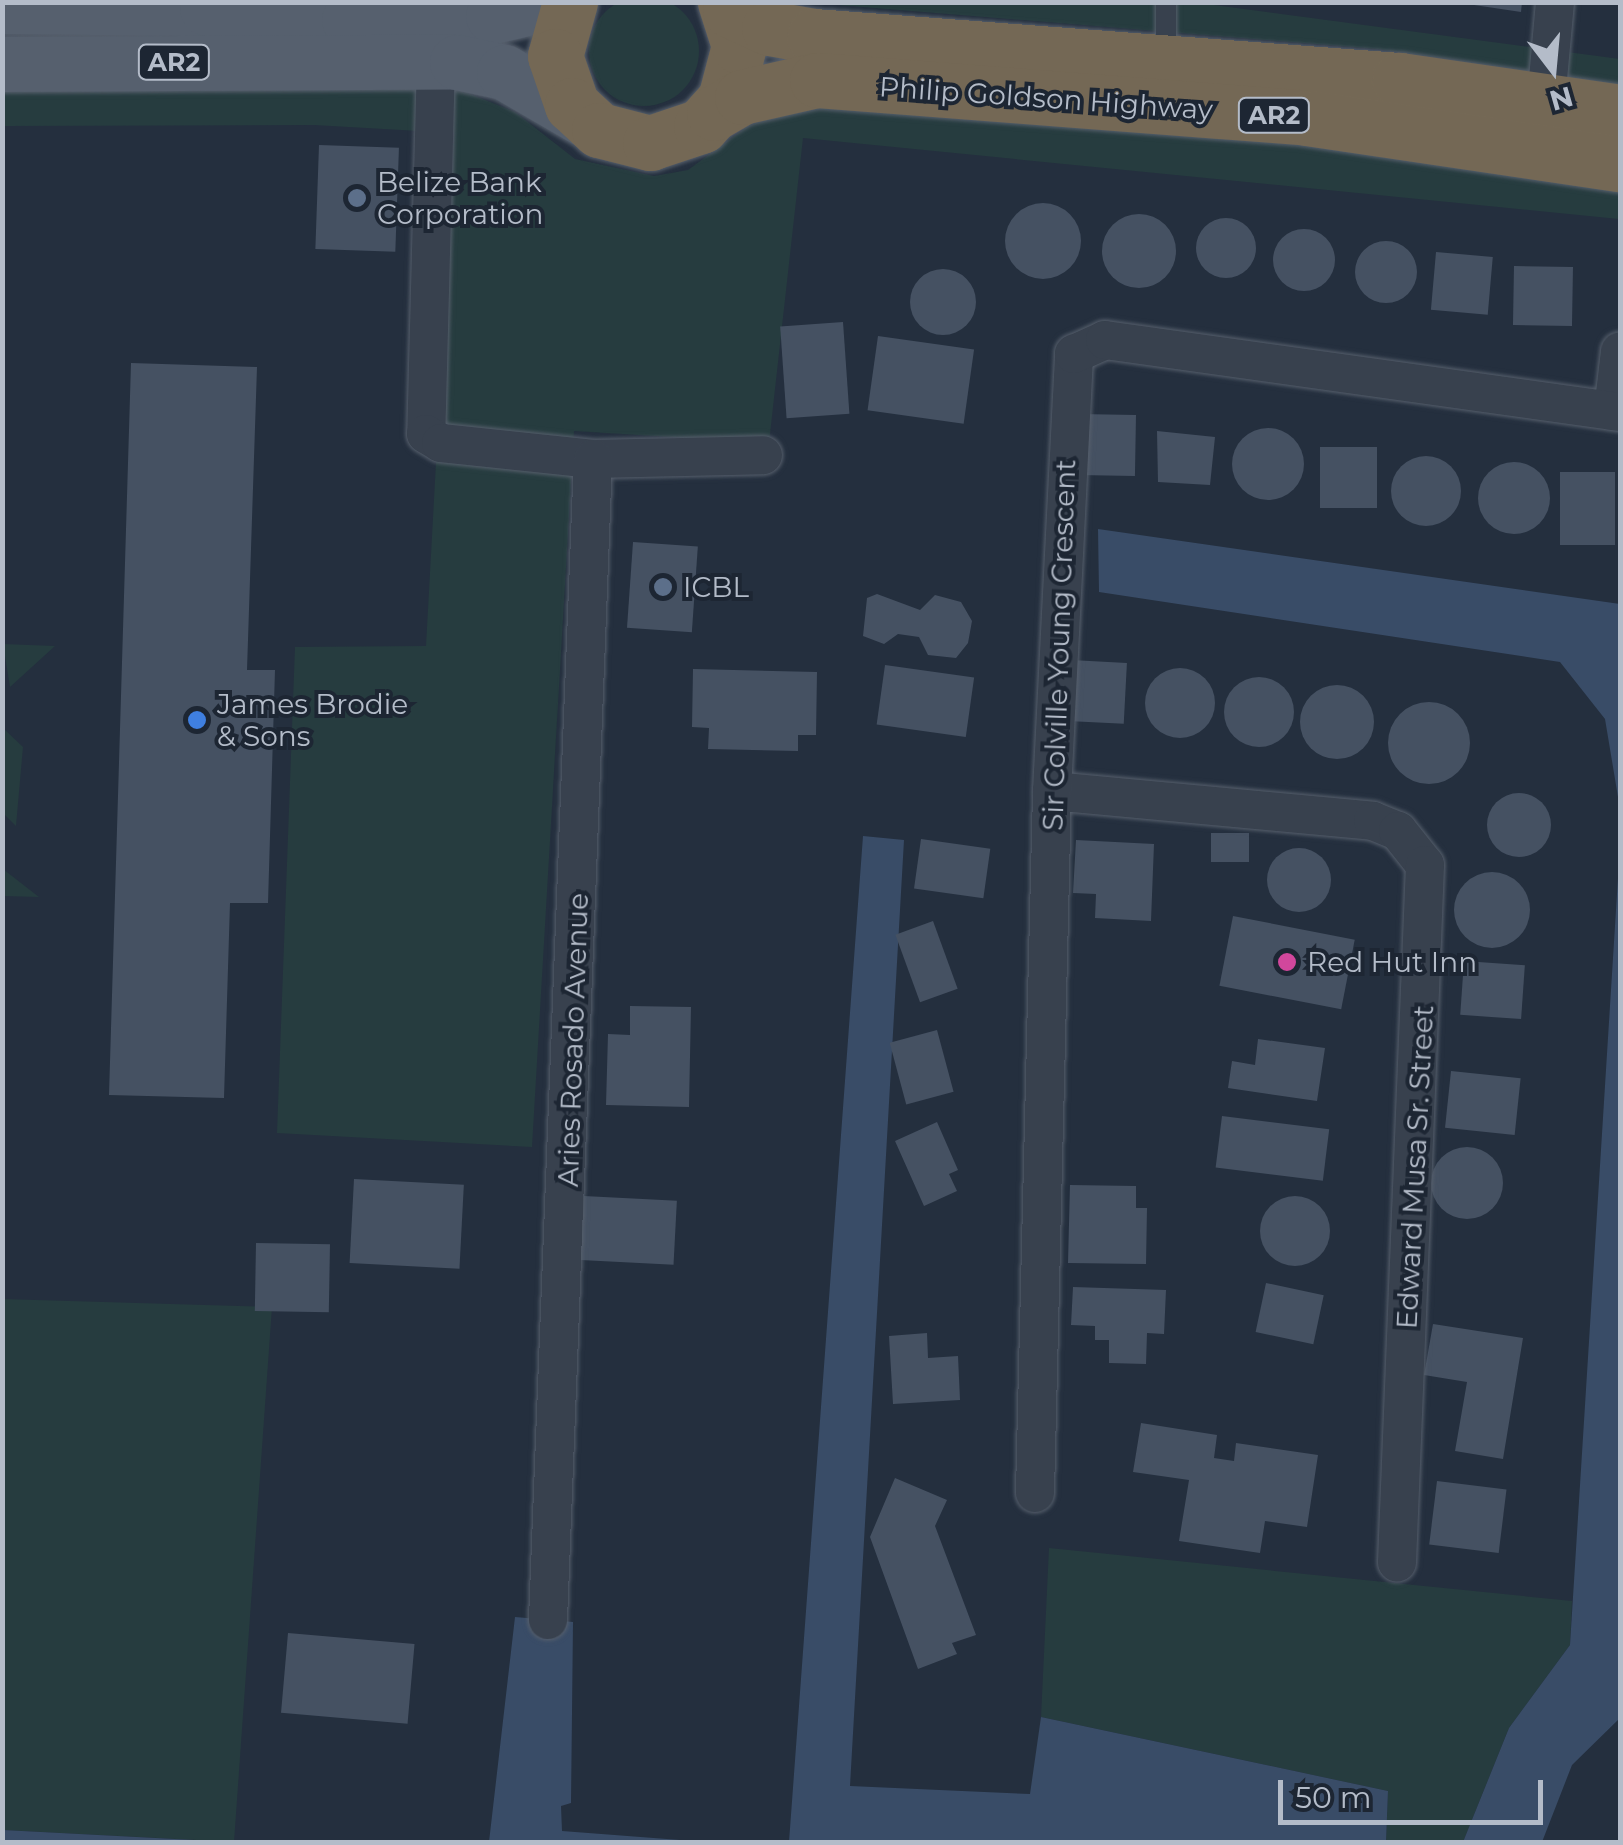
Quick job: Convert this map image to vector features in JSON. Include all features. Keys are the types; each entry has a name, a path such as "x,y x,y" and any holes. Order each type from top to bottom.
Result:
{"highway":[{"path":"570,2 556,38 557,74 585,119"},
{"path":"714,114 738,66 728,6"},
{"name":"Philip Goldson Highway","path":"728,6 769,28 814,36 1399,80 1620,112"},
{"name":"Philip Goldson Highway","path":"585,119 616,138 650,143 685,134 742,97 817,80 1307,118 1620,164"}],"main road":[{"path":"2,6 207,8 349,20 492,16 552,2"},
{"name":"AR2","path":"2,64 436,61 504,72 585,119"}],"street":[{"path":"1546,102 1556,2"},
{"path":"436,61 426,434 453,444 593,459 764,455"},
{"name":"Sir Colville Young Crescent","path":"1035,1493 1052,791 1071,365 1081,346 1104,340 1617,411"},
{"path":"1617,411 1620,351"},
{"name":"Aries Rosado Avenue","path":"548,1620 593,459"},
{"name":"Edward Musa Sr. Street","path":"1052,791 1374,822 1398,831 1425,865 1397,1562"}],"lane":[{"path":"1166,2 1166,63"}],"green space":[{"path":"644,-4 665,0 683,12 695,30 699,51 695,72 683,90 665,102 644,106 623,102 605,90 593,72 589,51 593,30 605,12 623,0"},
{"path":"814,3 1199,3 1620,59 1620,85 1377,49"},
{"path":"2,85 450,86 515,112 575,159 654,176 688,170 748,126 781,113 893,99 1620,176 1620,207 1619,219 803,138 769,443 574,431 532,1147 277,1133 295,647 426,646 454,133 314,125 3,126"},
{"path":"3,644 55,646 10,687"},
{"path":"3,728 23,747 16,826 3,813"},
{"path":"3,869 39,897 3,896"},
{"path":"2,1299 272,1307 234,1842 3,1830"},
{"path":"1049,1548 1572,1601 1570,1645 1509,1728 1463,1842 1386,1842 1388,1791 1041,1717"}],"water":[{"path":"1098,529 1620,604 1620,809 1605,719 1560,662 1099,592"},
{"path":"863,836 904,840 850,1786 1030,1794 1041,1717 1388,1791 1386,1842 789,1842"},
{"path":"1620,846 1620,1718 1572,1765 1542,1842 1463,1842 1509,1728 1570,1645"},
{"path":"515,1617 573,1622 571,1803 561,1806 562,1831 706,1842 489,1842"},
{"path":"3,1830 232,1842 3,1842"}],"building":[{"path":"1454,2 1522,2 1521,12"},
{"name":"Belize Bank Corporation","path":"319,145 399,148 395,252 315,249"},
{"path":"1043,203 1070,214 1081,241 1070,268 1043,279 1016,268 1005,241 1016,214"},
{"path":"1139,214 1153,216 1165,225 1174,237 1174,265 1165,277 1153,286 1139,288 1125,286 1113,277 1104,265 1102,251 1104,237 1113,225 1125,216"},
{"path":"1226,218 1247,227 1256,248 1247,269 1226,278 1205,269 1196,248 1205,227"},
{"path":"1304,229 1326,238 1335,260 1326,282 1304,291 1282,282 1273,260 1282,238"},
{"path":"1386,241 1408,250 1417,272 1408,294 1386,303 1364,294 1355,272 1364,250"},
{"path":"1436,252 1493,257 1488,315 1431,310"},
{"path":"1514,266 1573,267 1572,326 1513,325"},
{"path":"943,269 956,271 966,279 974,289 974,315 966,325 956,333 943,335 930,333 920,325 912,315 910,302 912,289 920,279 930,271"},
{"path":"843,322 849,414 787,418 780,326"},
{"path":"878,336 974,349 964,424 868,410"},
{"name":"James Brodie & Sons","path":"131,363 257,367 247,670 275,670 268,903 230,903 224,1098 109,1095"},
{"path":"1079,414 1136,415 1135,476 1078,475"},
{"path":"1268,428 1293,439 1304,464 1293,489 1268,500 1243,489 1232,464 1243,439"},
{"path":"1157,431 1215,437 1210,485 1158,482"},
{"path":"1320,447 1377,447 1377,508 1320,508"},
{"path":"1426,456 1451,466 1461,491 1451,516 1426,526 1401,516 1391,491 1401,466"},
{"path":"1514,462 1539,473 1550,498 1539,523 1514,534 1489,523 1478,498 1489,473"},
{"path":"1560,472 1615,472 1615,545 1560,545"},
{"name":"ICBL","path":"633,542 698,547 692,632 627,628"},
{"path":"877,594 920,610 935,595 961,602 972,621 968,643 956,658 928,655 919,637 898,634 884,644 863,636 867,598"},
{"path":"1071,660 1127,663 1124,724 1068,721"},
{"path":"885,665 974,678 966,737 877,724"},
{"path":"1180,668 1205,678 1215,703 1205,728 1180,738 1155,728 1145,703 1155,678"},
{"path":"693,669 817,672 816,735 798,735 798,751 708,749 709,728 692,727"},
{"path":"1259,677 1284,687 1294,712 1284,737 1259,747 1234,737 1224,712 1234,687"},
{"path":"1337,685 1363,696 1374,722 1363,748 1337,759 1311,748 1300,722 1311,696"},
{"path":"1429,702 1445,705 1458,714 1467,727 1467,759 1458,772 1445,781 1429,784 1413,781 1400,772 1391,759 1388,743 1391,727 1400,714 1413,705"},
{"path":"1519,793 1542,802 1551,825 1542,848 1519,857 1496,848 1487,825 1496,802"},
{"path":"1211,833 1249,833 1249,862 1211,862"},
{"path":"921,839 990,849 983,898 914,889"},
{"path":"1076,840 1154,844 1151,921 1095,918 1096,894 1073,893"},
{"path":"1299,848 1322,857 1331,880 1322,903 1299,912 1276,903 1267,880 1276,857"},
{"path":"1492,872 1519,883 1530,910 1519,937 1492,948 1465,937 1454,910 1465,883"},
{"name":"Red Hut Inn","path":"1233,916 1355,940 1341,1009 1219,986"},
{"path":"933,921 958,989 920,1002 895,935"},
{"path":"1464,961 1525,965 1521,1019 1460,1015"},
{"path":"630,1006 691,1007 689,1107 606,1105 608,1034 630,1035"},
{"path":"937,1030 954,1092 906,1105 890,1043"},
{"path":"1258,1039 1325,1048 1317,1101 1228,1088 1232,1061 1255,1065"},
{"path":"1451,1071 1521,1078 1515,1135 1445,1128"},
{"path":"1222,1116 1329,1129 1323,1181 1216,1168"},
{"path":"937,1122 958,1170 949,1174 957,1191 924,1206 895,1141"},
{"path":"1467,1147 1492,1158 1503,1183 1492,1208 1467,1219 1442,1208 1431,1183 1442,1158"},
{"path":"354,1179 464,1185 459,1269 350,1263"},
{"path":"1070,1185 1136,1186 1136,1208 1147,1208 1146,1264 1068,1263"},
{"path":"584,1196 677,1201 674,1265 581,1260"},
{"path":"1295,1196 1320,1206 1330,1231 1320,1256 1295,1266 1270,1256 1260,1231 1270,1206"},
{"path":"256,1243 330,1244 329,1312 255,1311"},
{"path":"1266,1283 1324,1295 1313,1344 1256,1332"},
{"path":"1073,1287 1166,1290 1164,1334 1147,1333 1146,1364 1109,1363 1109,1340 1095,1340 1095,1326 1071,1325"},
{"path":"1433,1324 1523,1338 1503,1459 1455,1451 1467,1382 1424,1375"},
{"path":"927,1333 928,1358 958,1356 960,1400 893,1404 889,1336"},
{"path":"1141,1423 1217,1435 1214,1458 1234,1461 1236,1443 1318,1455 1307,1527 1265,1521 1260,1553 1179,1541 1189,1480 1133,1472"},
{"path":"895,1478 947,1500 935,1526 976,1635 952,1643 957,1654 918,1669 870,1537"},
{"path":"1437,1481 1506,1490 1499,1553 1429,1545"},
{"path":"288,1633 415,1644 408,1724 281,1713"}],"place":[{"name":"Belize Bank Corporation","path":"357,198"},
{"name":"ICBL","path":"663,587"},
{"name":"James Brodie & Sons","path":"197,720"},
{"name":"Red Hut Inn","path":"1287,962"}]}
